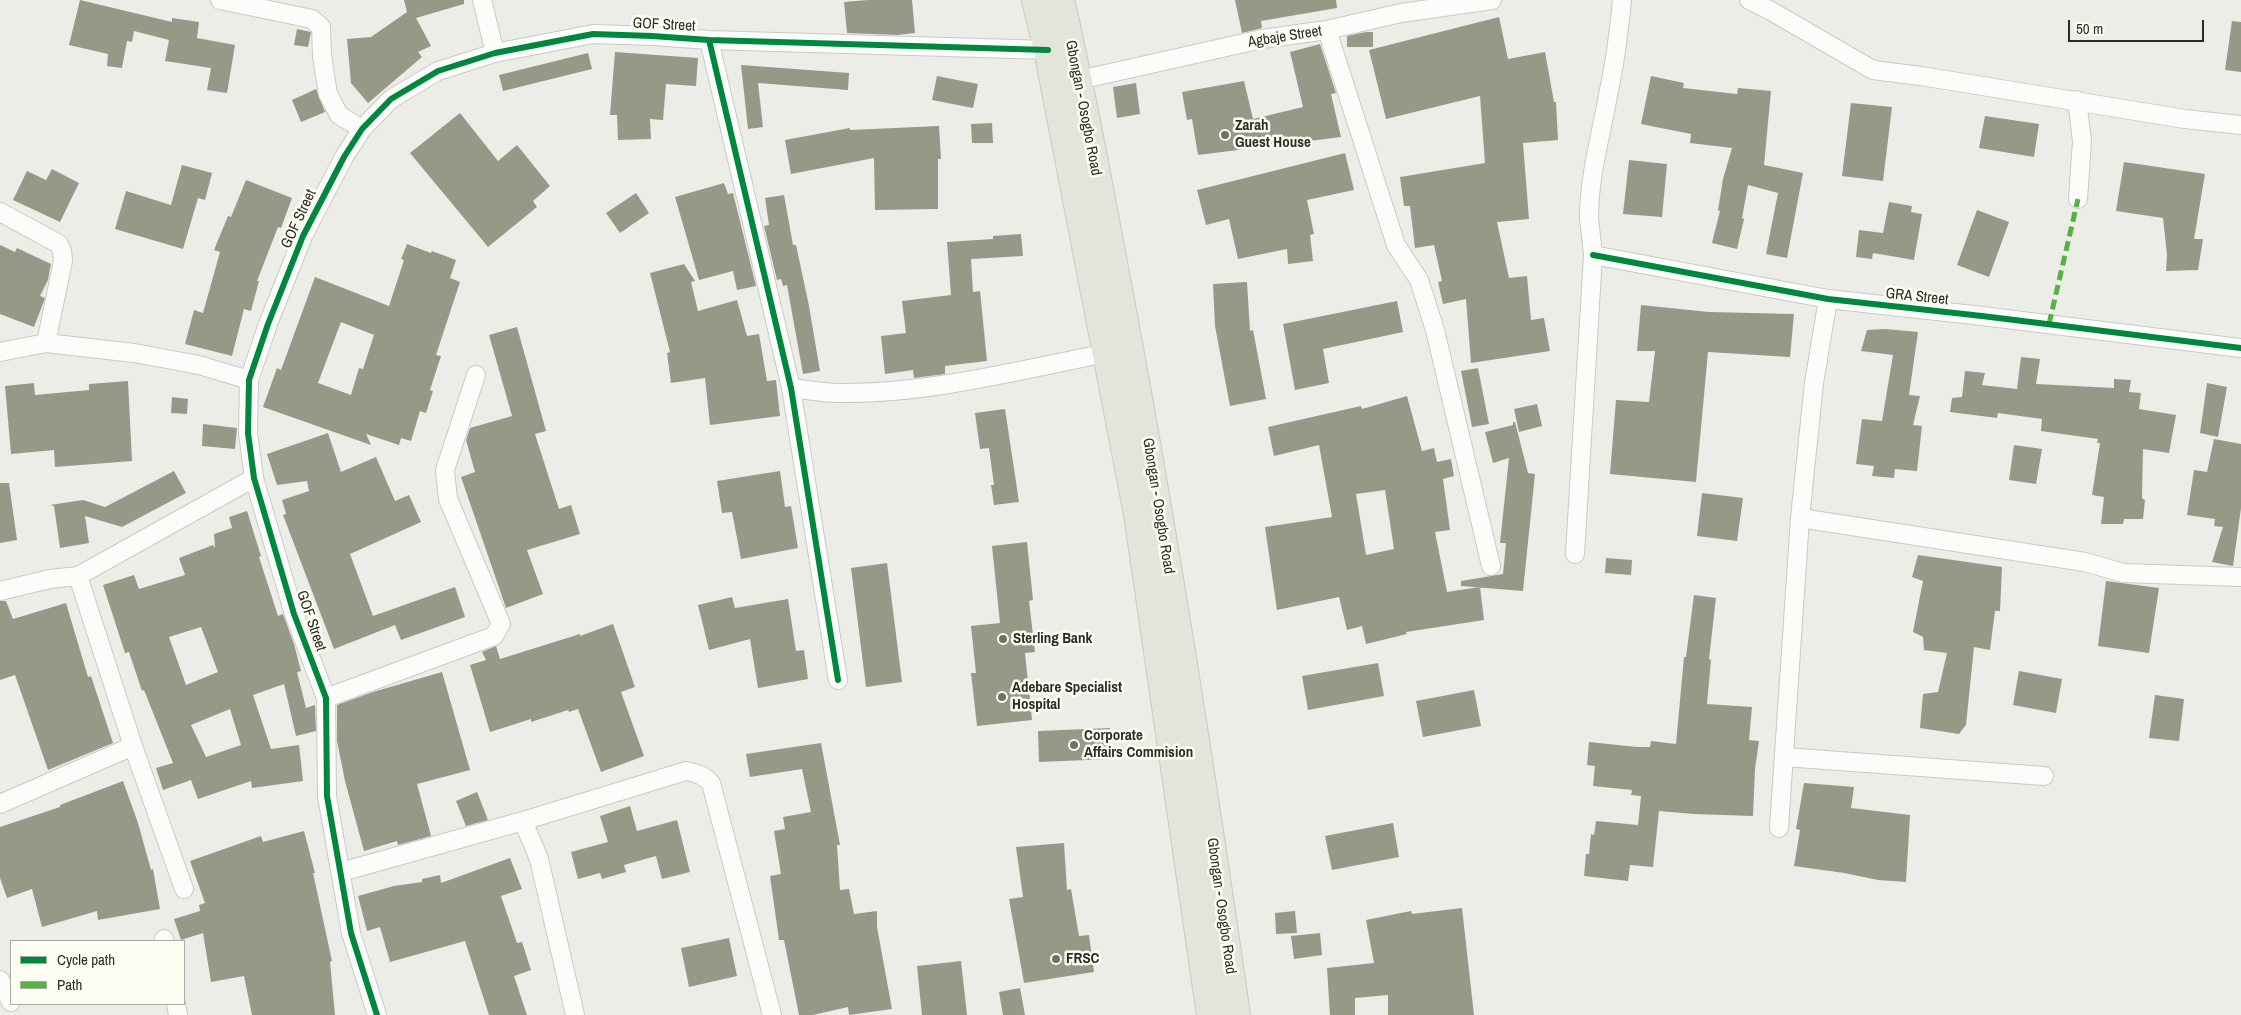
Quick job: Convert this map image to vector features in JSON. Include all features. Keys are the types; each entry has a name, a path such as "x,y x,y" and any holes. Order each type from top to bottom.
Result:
{"main road":[{"name":"Gbongan - Osogbo Road","path":"1036,0 1048,50 1138,514 1210,1015"},
{"name":"Gbongan - Osogbo Road","path":"1060,0 1079,80 1150,453 1199,758 1236,1015"}],"street":[{"path":"220,0 312,19 318,22 321,28 322,56 328,94 338,115 362,129"},
{"path":"482,0 494,52"},
{"name":"Agbaje Street","path":"1079,80 1262,39 1327,30 1401,7 1492,0"},
{"path":"1575,554 1593,255 1590,217 1593,179 1596,148 1619,34 1622,0"},
{"path":"1749,0 1873,70 2078,100 2185,119 2241,125"},
{"path":"1327,30 1396,245 1419,280 1435,330 1491,566"},
{"name":"GOF Street","path":"377,1015 351,933 328,796 326,698 294,614 254,478 248,433 249,380 268,324 303,236 344,157 362,129 391,99 438,70 494,52 593,34 709,40 1048,50"},
{"path":"709,40 791,388 838,680"},
{"path":"2078,100 2082,141 2078,199"},
{"path":"0,212 59,244 62,251 63,261 46,343"},
{"name":"GRA Street","path":"1593,255 1828,299 2241,348"},
{"path":"1779,828 1800,518 1814,383 1828,299"},
{"path":"0,352 46,343 134,352 199,365 249,380"},
{"path":"791,388 840,393 892,390 952,383 1107,353"},
{"path":"326,698 494,636 499,631 501,624 448,499 446,486 445,470 476,375"},
{"path":"0,591 50,579 78,576 254,478"},
{"path":"1800,518 2085,562 2123,573 2241,578"},
{"path":"78,576 184,889"},
{"path":"0,804 134,746"},
{"path":"1784,757 2044,776"},
{"path":"341,872 523,821 686,771 705,777 711,783 772,1015"},
{"path":"523,821 539,859 575,1015"},
{"path":"0,980 10,999"}],"building":[{"path":"80,0 172,22 172,18 199,22 197,38 235,45 227,93 207,90 211,68 165,61 169,40 134,31 132,42 127,41 122,68 107,66 108,54 69,45"},
{"path":"404,0 464,0 464,4 416,18 431,46 418,52 422,57 368,103 351,83 347,39 371,37 407,12"},
{"path":"912,0 915,33 897,35 847,33 844,2"},
{"path":"1235,0 1336,0 1337,8 1261,21 1262,28 1242,33"},
{"path":"1499,17 1508,59 1545,52 1554,102 1556,102 1558,140 1523,143 1529,219 1497,222 1509,278 1527,276 1531,320 1544,318 1550,351 1471,363 1466,299 1443,304 1438,282 1442,281 1434,245 1415,248 1410,206 1404,206 1400,177 1485,163 1480,96 1386,119 1369,50"},
{"path":"2232,21 2241,22 2241,72 2225,70"},
{"path":"297,29 311,32 308,47 294,45"},
{"path":"1373,32 1373,47 1347,47 1347,36"},
{"path":"1320,44 1336,93 1331,94 1341,137 1198,155 1192,119 1187,120 1182,92 1244,81 1253,119 1303,107 1290,52"},
{"path":"615,52 698,58 696,86 666,84 663,120 650,119 651,139 618,140 617,115 610,115"},
{"path":"588,53 592,69 503,91 499,75"},
{"path":"741,65 849,73 848,90 758,83 763,127 748,129"},
{"path":"937,76 978,84 973,108 932,100"},
{"path":"1651,76 1684,83 1683,88 1737,94 1738,88 1771,91 1764,165 1803,173 1787,258 1766,254 1778,193 1748,185 1742,218 1744,219 1737,249 1712,243 1720,211 1718,210 1723,179 1732,148 1690,143 1691,134 1641,124"},
{"path":"1136,83 1140,114 1117,118 1113,87"},
{"path":"316,89 325,112 301,122 292,100"},
{"path":"1851,103 1892,107 1883,181 1842,176"},
{"path":"460,113 498,161 517,145 550,186 533,201 537,207 488,247 410,153"},
{"path":"1985,116 2039,124 2034,157 1979,148"},
{"path":"992,123 993,143 972,143 971,124"},
{"path":"939,126 941,159 938,159 938,209 875,210 874,158 791,174 785,140 850,128 850,130"},
{"path":"1345,153 1354,190 1307,200 1314,234 1310,235 1313,261 1288,264 1287,249 1238,259 1229,219 1206,225 1197,190"},
{"path":"1629,160 1667,164 1662,217 1623,214"},
{"path":"2124,162 2205,174 2194,239 2203,239 2198,270 2166,271 2167,255 2163,218 2116,211"},
{"path":"182,165 212,173 205,200 198,198 183,249 115,229 126,191 171,205"},
{"path":"52,169 79,183 60,222 13,200 27,171 46,180"},
{"path":"246,180 292,198 281,228 278,227 257,281 259,281 251,311 244,309 232,356 185,344 194,310 203,313 220,252 214,250 228,216 231,217"},
{"path":"724,183 728,194 733,193 756,286 737,290 733,271 699,280 675,197"},
{"path":"636,193 649,213 620,233 606,213"},
{"path":"784,195 793,245 796,245 809,306 820,371 803,374 787,285 783,286 781,279 777,280 764,226 769,225 765,198"},
{"path":"1889,202 1912,206 1911,212 1922,214 1914,260 1873,253 1872,259 1856,257 1859,230 1883,233"},
{"path":"1977,210 2009,222 1989,277 1957,265"},
{"path":"1021,234 1023,256 971,259 973,292 980,291 987,361 945,366 945,374 914,378 913,370 885,374 881,336 906,333 902,301 951,295 947,242 993,239 993,236"},
{"path":"407,244 456,260 450,278 460,282 436,355 441,356 430,390 433,391 426,413 420,411 411,441 401,438 399,445 366,434 371,445 263,407 277,368 281,370 315,277 389,306 404,260 401,259","holes":["341,322 374,335 363,369 359,368 351,395 318,383"]},
{"path":"0,245 15,252 17,248 51,264 48,280 40,296 45,298 34,327 0,314"},
{"path":"684,264 695,281 691,282 698,311 737,300 747,336 759,334 767,381 776,380 780,416 710,425 705,378 671,383 667,353 670,352 650,273"},
{"path":"1247,282 1250,331 1253,330 1266,399 1230,406 1215,326 1213,284"},
{"path":"1397,301 1403,332 1323,349 1329,383 1295,390 1283,324"},
{"path":"1641,305 1709,312 1794,314 1790,357 1708,352 1696,482 1610,474 1616,400 1649,402 1655,351 1637,351"},
{"path":"517,327 546,431 535,434 559,509 571,505 580,534 527,550 543,594 506,608 461,477 475,472 466,440 470,428 512,416 489,335"},
{"path":"1885,329 1918,332 1909,395 1920,396 1913,425 1922,426 1917,471 1895,469 1894,478 1872,476 1874,466 1856,464 1862,419 1882,421 1893,355 1861,351 1867,330"},
{"path":"2021,357 2040,359 2036,384 2114,388 2114,379 2131,380 2129,392 2141,393 2139,409 2176,415 2169,453 2143,449 2142,498 2145,500 2143,519 2124,519 2123,524 2101,524 2104,497 2092,495 2100,443 2097,443 2098,439 2041,431 2042,419 1998,413 1997,418 1950,412 1952,398 1962,397 1965,371 1985,373 1982,385 2017,389"},
{"path":"1478,368 1489,424 1472,427 1461,371"},
{"path":"128,381 132,461 55,467 54,450 11,454 5,386 34,383 35,395 89,390 89,384"},
{"path":"2207,383 2227,387 2218,437 2200,433"},
{"path":"1407,396 1422,451 1434,448 1437,462 1451,459 1454,476 1443,479 1450,530 1435,532 1447,592 1480,587 1484,620 1406,632 1407,634 1366,644 1362,626 1347,630 1339,597 1277,610 1265,527 1332,517 1319,445 1274,456 1268,427 1361,406 1362,409","holes":["1385,490 1394,549 1366,555 1356,494"]},
{"path":"172,397 188,399 187,414 171,413"},
{"path":"1537,404 1542,426 1519,432 1514,409"},
{"path":"1005,409 1019,502 994,505 991,485 994,485 989,448 980,449 975,413"},
{"path":"1513,422 1515,422 1528,473 1535,474 1523,591 1461,586 1461,581 1503,574 1506,543 1500,543 1509,458 1493,463 1485,432 1513,425"},
{"path":"203,424 237,428 235,449 202,446"},
{"path":"328,433 341,472 376,457 395,501 409,495 421,522 350,554 373,616 455,587 465,617 401,640 395,625 334,649 283,515 286,514 282,500 309,491 307,481 277,485 267,454"},
{"path":"2214,439 2241,444 2241,508 2233,566 2212,562 2223,527 2214,526 2215,519 2187,515 2194,470 2207,472"},
{"path":"2014,445 2042,449 2036,484 2009,480"},
{"path":"174,471 186,493 122,527 85,516 89,543 60,548 54,506 50,505 83,500 105,507"},
{"path":"780,471 785,507 791,506 798,548 741,559 732,512 722,513 717,481"},
{"path":"0,483 9,483 17,540 0,543"},
{"path":"1702,493 1743,498 1737,541 1697,536"},
{"path":"247,511 261,556 259,557 278,616 283,614 294,644 301,671 297,672 306,708 315,705 316,731 296,736 284,684 253,695 271,749 299,745 303,781 252,788 251,781 198,799 191,780 163,790 156,768 173,763 144,690 142,691 129,652 125,653 103,585 134,575 139,589 185,575 179,558 213,545 215,548 214,534 232,528 229,517","holes":["201,627 218,672 186,685 169,637","230,709 241,745 206,757 191,725"]},
{"path":"1027,542 1033,600 1029,601 1035,652 1025,653 1032,720 977,726 971,673 976,673 971,626 1000,623 992,546"},
{"path":"1918,555 2002,567 2000,611 1995,611 1990,650 1974,647 1966,725 1959,734 1920,728 1923,694 1938,692 1947,653 1924,650 1923,637 1913,632 1923,581 1912,577"},
{"path":"1606,558 1632,560 1631,575 1605,573"},
{"path":"887,563 902,682 866,687 851,568"},
{"path":"2106,581 2159,588 2149,653 2098,646"},
{"path":"1694,595 1716,598 1709,659 1711,660 1707,704 1752,707 1749,740 1759,741 1755,769 1753,816 1659,811 1653,867 1630,865 1628,881 1584,876 1586,854 1589,854 1591,834 1594,835 1596,821 1638,825 1641,796 1631,795 1632,790 1593,786 1595,766 1587,765 1589,742 1637,747 1650,747 1651,741 1676,744 1684,657 1686,657"},
{"path":"732,597 735,608 788,599 796,651 804,650 808,679 758,688 750,639 709,650 698,605"},
{"path":"0,601 6,601 13,619 66,603 88,677 91,676 113,743 48,770 15,675 0,680"},
{"path":"613,624 635,687 621,692 644,756 601,772 578,709 569,712 568,710 531,722 531,719 490,732 470,665 486,660 482,652 496,646 500,659 580,634 580,636"},
{"path":"1378,663 1384,696 1308,710 1302,676"},
{"path":"2019,671 2062,679 2056,713 2013,705"},
{"path":"442,672 470,770 417,784 431,836 398,845 397,841 364,851 345,781 337,741 337,705 373,692"},
{"path":"1474,690 1481,726 1423,737 1416,701"},
{"path":"2155,695 2184,699 2179,741 2149,738"},
{"name":"Corporate Affairs Commision","path":"1110,728 1111,759 1039,762 1038,731"},
{"path":"821,743 840,845 837,845 840,890 849,889 854,914 877,911 877,927 892,1009 849,1015 848,1007 813,1015 799,1015 784,940 779,940 770,876 781,874 774,831 785,829 783,817 811,812 802,769 750,777 746,754"},
{"path":"123,781 138,823 151,870 153,869 160,909 98,920 97,911 42,927 32,889 7,898 0,878 0,827 60,807 60,805"},
{"path":"1804,783 1854,787 1851,808 1910,815 1906,882 1878,880 1794,866 1800,830 1796,829"},
{"path":"477,792 488,820 466,826 456,801"},
{"path":"630,806 637,831 677,820 690,872 662,879 656,856 624,865 626,872 602,879 600,873 578,879 571,852 608,842 600,816"},
{"path":"1393,823 1399,857 1332,870 1325,836"},
{"path":"304,831 315,873 313,873 332,961 330,962 335,1015 252,1015 244,976 211,982 203,933 181,940 174,919 200,911 199,905 205,903 190,861 261,836 263,842"},
{"path":"1064,843 1067,890 1071,889 1079,936 1089,935 1094,972 1024,983 1009,899 1023,897 1016,847"},
{"path":"510,858 522,889 501,896 517,943 522,942 531,970 514,976 527,1015 489,1015 465,941 390,962 380,927 367,931 358,896 394,886 422,882 422,879 440,875 441,883"},
{"path":"1462,908 1474,1015 1388,1015 1388,995 1355,998 1355,1015 1330,1015 1327,968 1374,963 1366,920 1411,911 1412,914"},
{"path":"1295,911 1297,933 1276,934 1275,913"},
{"path":"1320,933 1322,955 1294,959 1291,936"},
{"path":"729,938 737,976 689,987 681,948"},
{"path":"961,961 967,1015 922,1015 917,966"},
{"path":"1020,988 1025,1015 1003,1015 999,992"}],"marked path":[{"path":"2049,324 2078,199"}],"cycle path":[{"path":"377,1015 351,933 327,796 326,698 294,614 254,478 248,433 249,380 268,324 303,236 344,157 362,129 391,99 438,71 495,53 593,34 709,40 1048,50"},
{"path":"709,40 791,388 838,680"},
{"path":"1593,255 1828,299 2241,348"}],"place":[{"name":"Zarah Guest House","path":"1225,135"},
{"name":"Sterling Bank","path":"1003,639"},
{"name":"Adebare Specialist Hospital","path":"1002,697"},
{"name":"Corporate Affairs Commision","path":"1074,745"},
{"name":"FRSC","path":"1056,959"}]}
